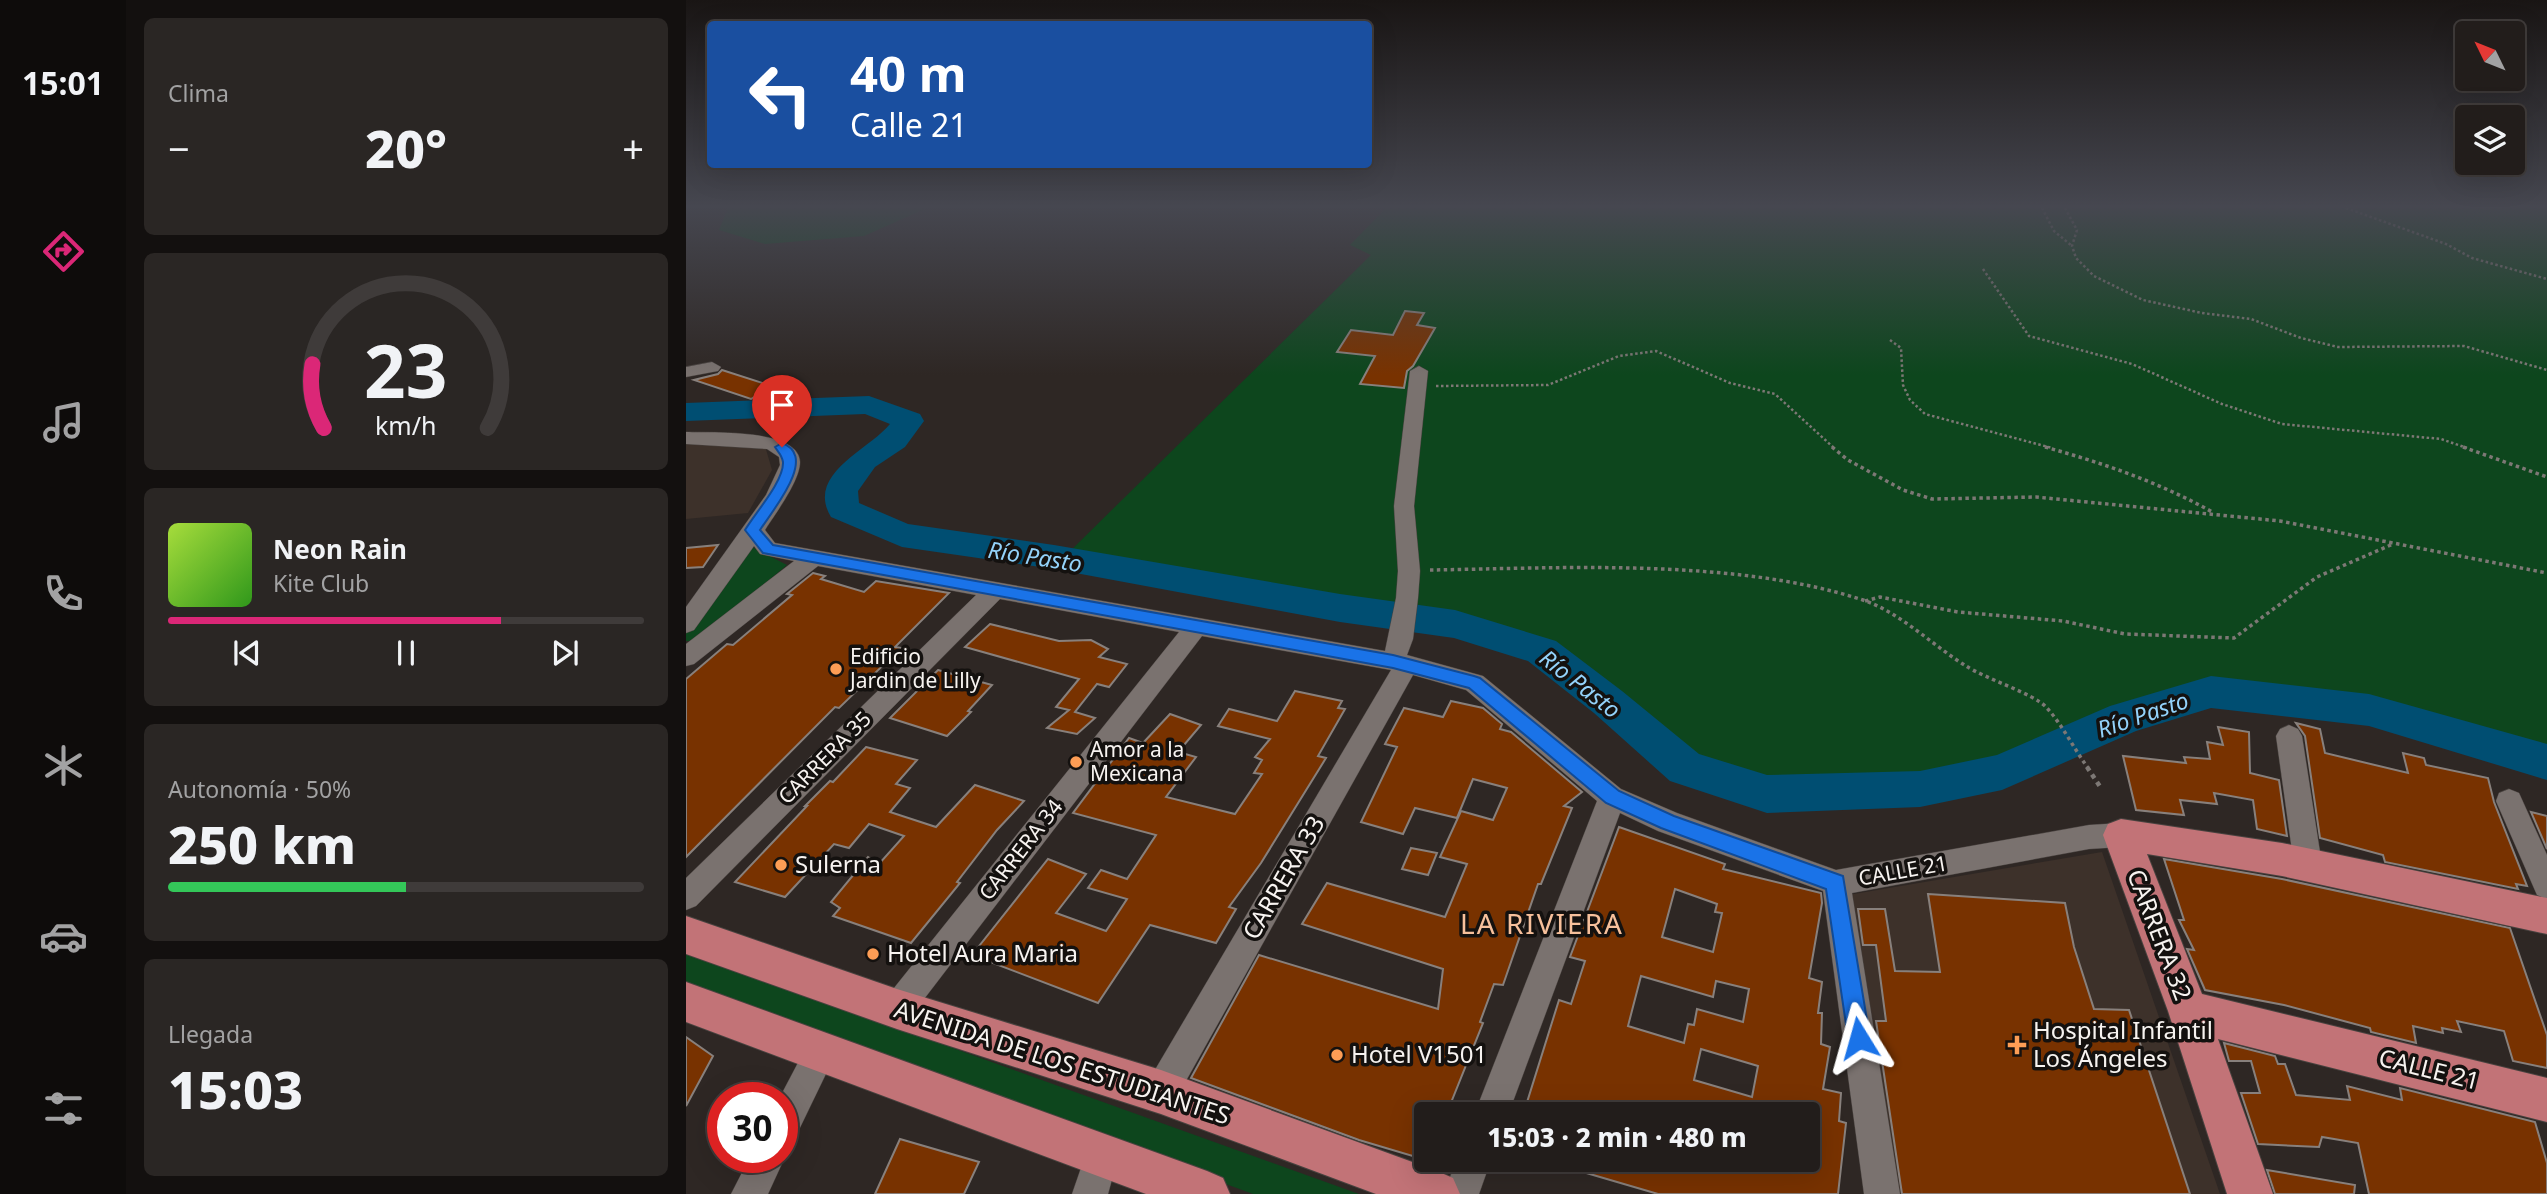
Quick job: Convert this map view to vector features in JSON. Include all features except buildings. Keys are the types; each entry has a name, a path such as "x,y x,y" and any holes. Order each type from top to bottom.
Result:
{"main road":[{"path":"2121,835 2182,842 2308,865 2547,916"},
{"name":"CARRERA 32","path":"2121,835 2188,1011 2250,1194"},
{"name":"AVENIDA DE LOS ESTUDIANTES","path":"686,936 897,1009 1161,1092 1437,1194"},
{"path":"686,1002 1208,1194"},
{"name":"CALLE 21","path":"2188,1011 2547,1100"}],"street":[{"path":"686,372 712,367"},
{"path":"1401,655 1409,571 1404,506 1418,379"},
{"path":"686,438 770,443 782,447 790,464 787,477 686,624"},
{"name":"CALLE 21","path":"752,530 768,549 1197,625 1401,655 1474,683 1612,797 1668,822 1836,883 2089,837 2121,835"},
{"path":"686,657 815,557"},
{"name":"CARRERA 35","path":"686,897 995,590"},
{"name":"CARRERA 34","path":"897,1009 1197,625"},
{"name":"CARRERA 33","path":"1161,1092 1401,655"},
{"path":"2289,736 2308,865"},
{"path":"1496,1102 1612,797"},
{"path":"2508,801 2547,886"},
{"path":"1836,883 1882,1194"},
{"path":"798,1096 821,1051"},
{"path":"1090,1194 1102,1154"},
{"path":"1461,1194 1469,1172"},
{"path":"749,1194 760,1173"}],"path":[{"path":"2082,264 2094,276 2143,300 2202,313 2251,319 2301,338 2338,347 2464,346 2547,370"},
{"path":"2492,264 2547,279"},
{"path":"1983,269 2029,336 2132,364 2222,404 2282,424 2441,439 2547,477"},
{"path":"1890,340 1901,348 1899,376 1907,395 1925,414 2094,460 2189,499 2216,514"},
{"path":"1418,379 1462,384 1548,386 1619,356 1656,351 1730,383 1775,394 1848,460 1903,490 1932,499 2036,497 2280,521 2547,573"},
{"path":"1865,601 1880,597 1958,612 2063,621 2125,634 2234,638 2318,577 2395,544"},
{"path":"1409,571 1555,568 1677,571 1779,580 1865,601 1903,622 1967,667 2045,705 2101,788"}],"shaded area":[{"path":"686,441 765,446 772,470 748,513 686,519"},
{"name":"Hospital Infantil Los Ángeles","path":"2102,852 2220,1194 1890,1194 1842,896"}],"green space":[{"path":"1362,264 2547,264 2547,762 2369,710 2222,694 2124,718 2002,772 1920,789 1767,794 1685,768 1608,702 1542,651 1455,624 1340,608 1062,559"},
{"path":"752,547 787,565 696,641 686,641 686,633"},
{"path":"686,952 1359,1194 1253,1194 686,985"}],"waterway":[{"name":"Río Pasto","path":"686,412 869,405 909,421 894,440 864,460 841,490 843,509 902,535 1054,557 1340,608 1455,624 1542,651 1608,702 1685,768 1767,794 1920,789 2002,772 2124,718 2211,692 2369,710 2547,762"}],"place":[{"name":"Edificio Jardin de Lilly","path":"836,669"},
{"name":"Amor a la Mexicana","path":"1076,762"},
{"name":"Sulerna","path":"781,865"},
{"name":"Hotel Aura Maria","path":"873,954"},
{"name":"Hospital Infantil Los Ángeles","path":"2017,1045"},
{"name":"Hotel V1501","path":"1337,1055"}],"district":[{"name":"LA RIVIERA","path":"1542,924"}],"route":[{"path":"782,447 790,464 787,477 752,530 768,549 1393,661 1474,683 1612,797 1668,822 1836,883 1859,1038"}]}
